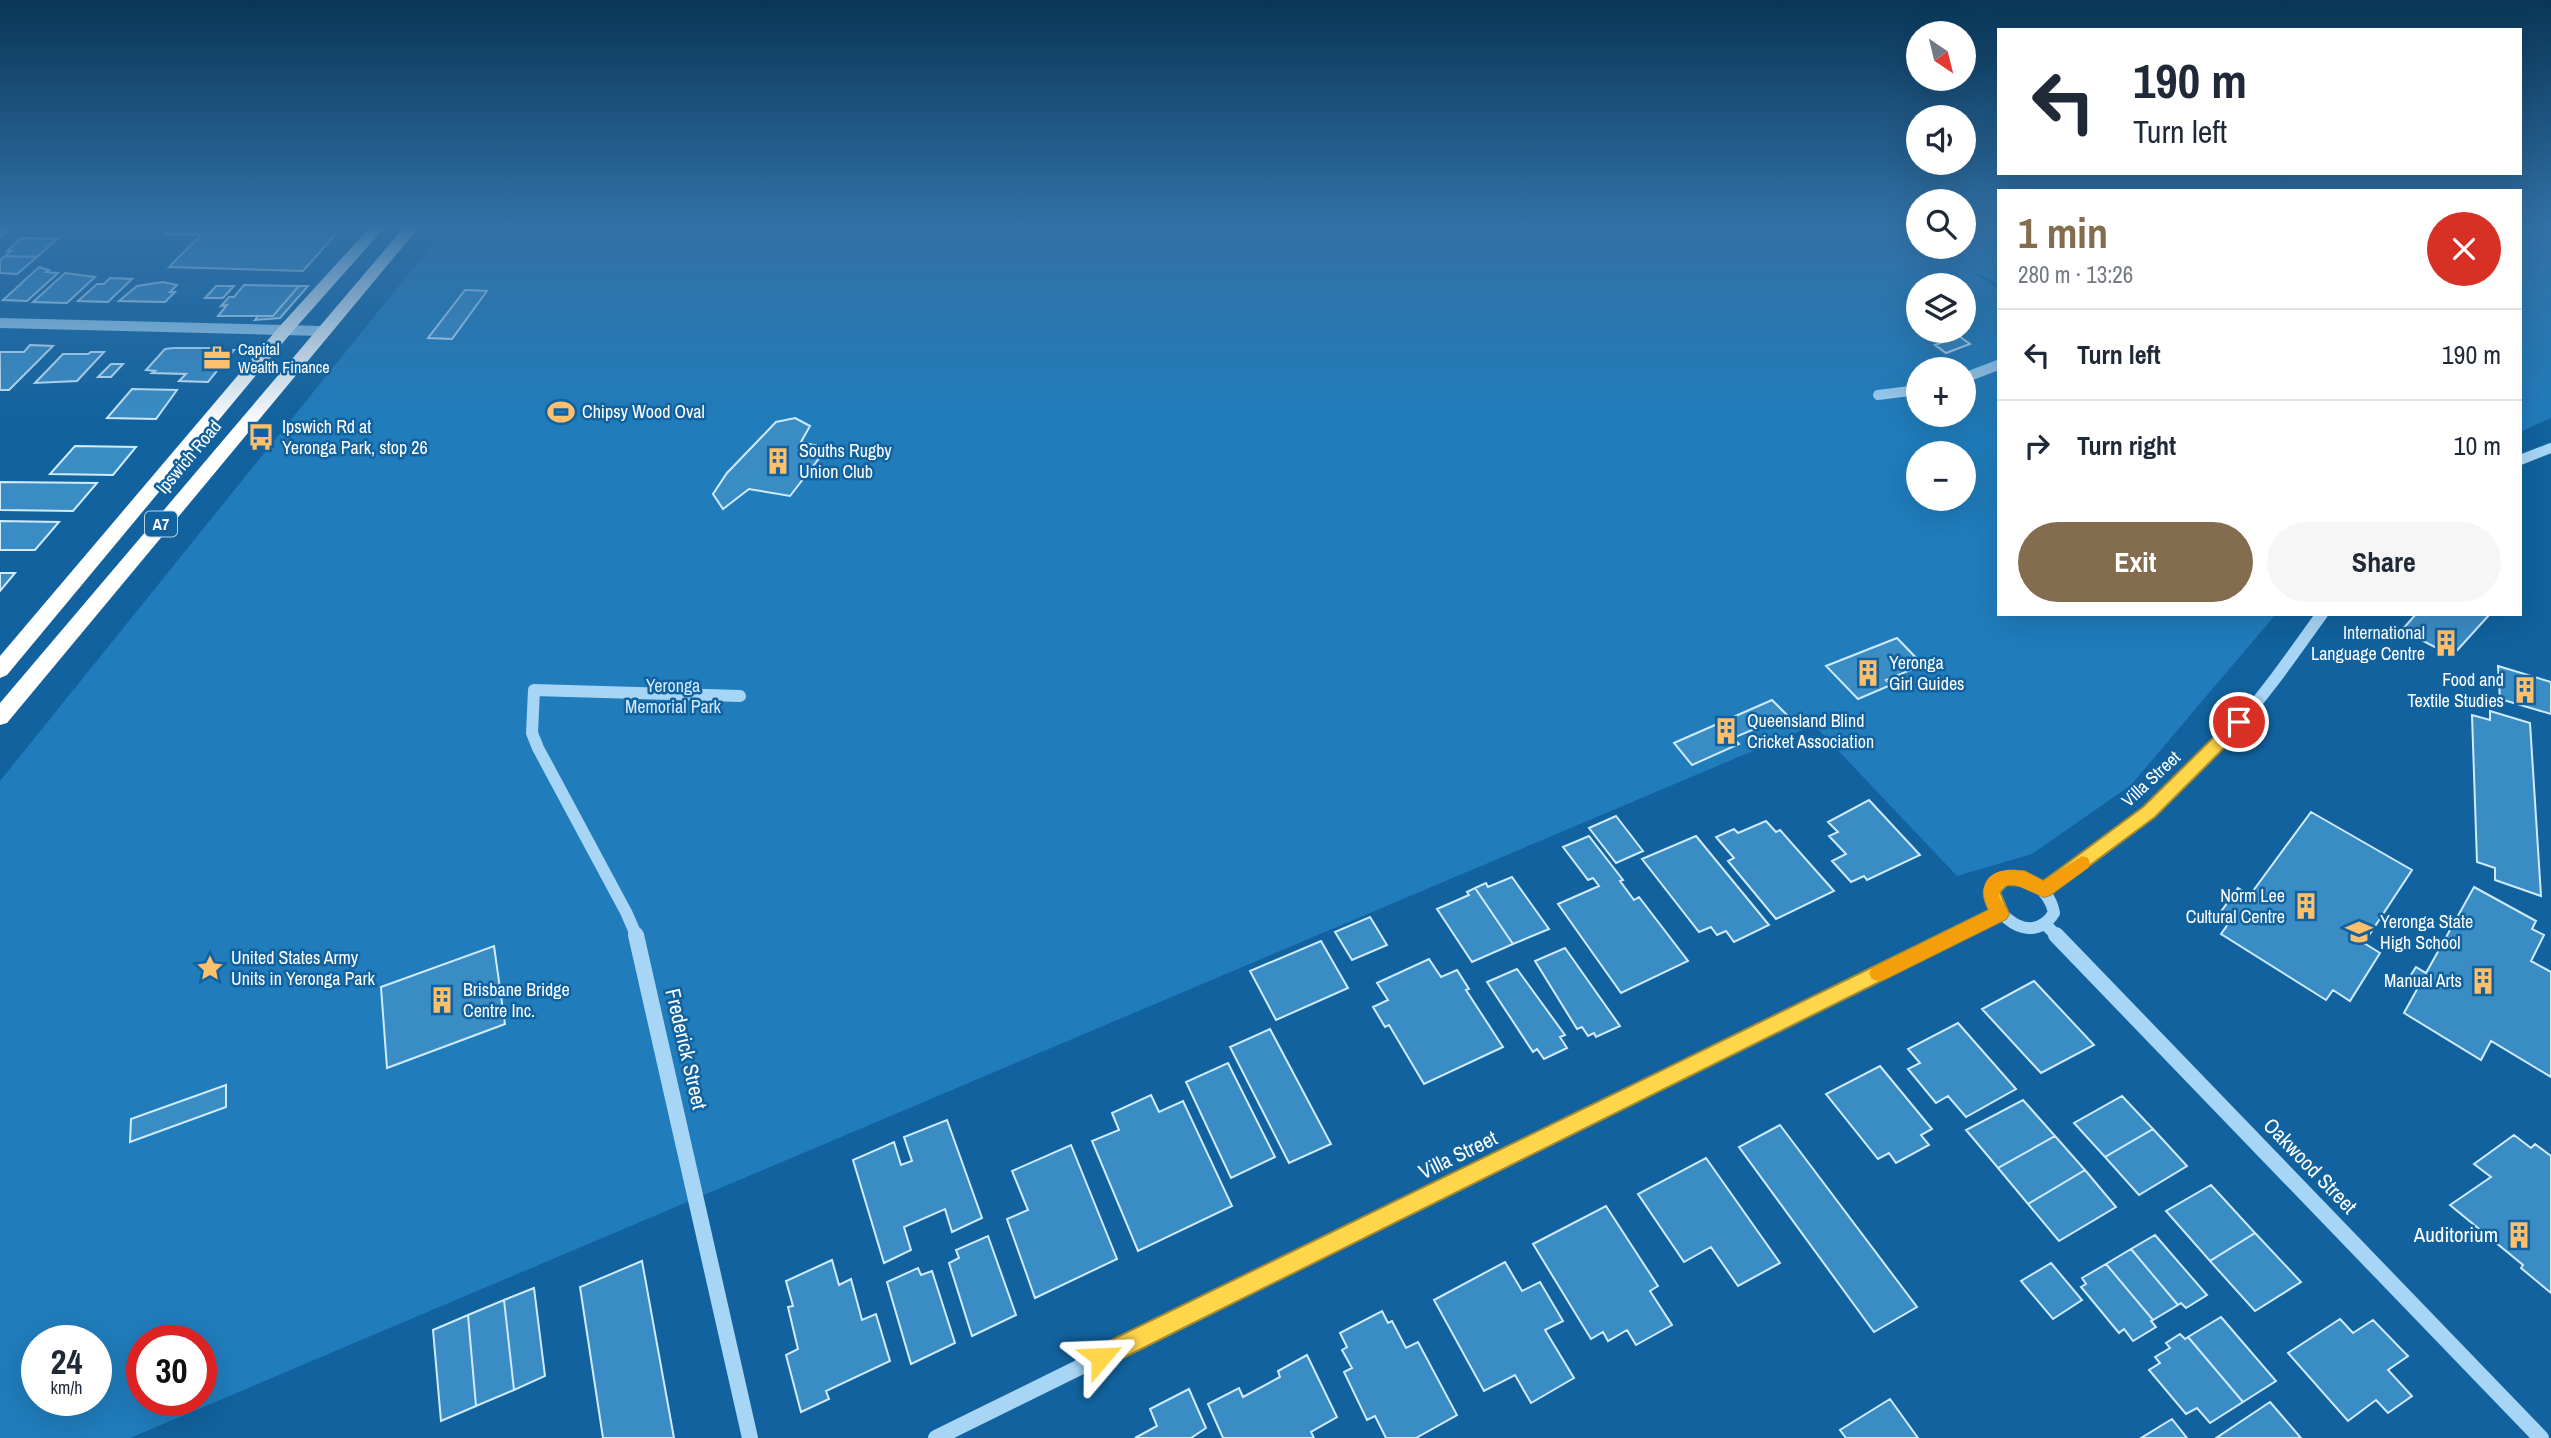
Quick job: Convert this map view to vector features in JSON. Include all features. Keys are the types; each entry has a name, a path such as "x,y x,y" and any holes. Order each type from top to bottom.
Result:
{"highway":[{"name":"Ipswich Road","path":"0,670 318,293"},
{"name":"Ipswich Road","path":"0,717 355,293"}],"street":[{"path":"0,323 322,331"},
{"path":"1976,373 1997,365"},
{"path":"1878,395 1906,392"},
{"path":"2522,459 2551,448"},
{"name":"Villa Street","path":"2044,890 2149,812 2175,788 2239,722 2320,616"},
{"name":"Frederick Street","path":"740,696 534,690 532,733 637,938 750,1438"},
{"path":"2013,877 2024,878 2044,890 2053,905 2054,913 2046,925 2037,928 2017,925 2000,914 1991,896 1992,888 1996,882 2013,877"},
{"name":"Villa Street","path":"936,1438 2000,914"},
{"name":"Oakwood Street","path":"2046,925 2541,1438"}],"green space":[{"name":"Yeronga Memorial Park","path":"393,293 1906,293 1906,343 1976,343 1976,293 1997,293 1997,616 2274,616 2131,785 2032,854 1957,876 1814,725 217,1401 217,1325 126,1325 126,1416 182,1416 130,1438 0,1438 0,781"},
{"path":"2522,293 2551,293 2551,418 2522,431"}],"building":[{"path":"11,293 36,293 27,301 3,300"},
{"path":"43,293 78,293 67,303 33,302"},
{"path":"87,293 117,293 108,302 78,301"},
{"path":"128,293 174,293 165,302 119,301"},
{"path":"209,293 227,293 223,298 205,298"},
{"path":"237,293 293,293 273,316 218,316 227,305 221,306 229,297 234,297"},
{"path":"293,293 302,293 280,318 255,320 258,316 273,316"},
{"path":"463,293 485,293 452,339 428,338"},
{"path":"1940,343 1970,344 1946,353 1935,345"},
{"path":"30,345 53,346 9,390 0,390 0,352 24,352"},
{"path":"165,349 234,350 208,382 179,381 186,374 152,373 155,371 146,370"},
{"path":"104,352 77,381 35,383 63,354"},
{"path":"111,364 123,364 111,377 98,377"},
{"path":"132,389 177,390 156,419 107,418"},
{"name":"Souths Rugby Union Club","path":"795,418 810,426 801,442 827,448 790,496 749,489 723,509 713,494 727,473 776,422"},
{"path":"75,446 136,447 113,475 50,474"},
{"path":"0,482 97,483 73,511 0,510"},
{"path":"0,521 59,522 35,550 0,550"},
{"path":"0,573 15,573 0,591"},
{"name":"International Language Centre","path":"2414,616 2488,616 2452,656 2402,630"},
{"name":"Yeronga Girl Guides","path":"1897,638 1923,665 1886,680 1891,685 1858,699 1826,666"},
{"name":"Food and Textile Studies","path":"2498,666 2551,682 2551,714 2500,699"},
{"name":"Queensland Blind Cricket Association","path":"1772,700 1787,715 1733,738 1739,744 1692,765 1674,743"},
{"path":"2490,711 2530,723 2541,896 2495,880 2495,868 2477,862 2472,715 2490,720"},
{"path":"1869,800 1920,855 1867,880 1864,876 1851,882 1832,861 1846,854 1829,836 1838,832 1828,822"},
{"name":"Norm Lee Cultural Centre","path":"2311,812 2412,870 2364,943 2380,953 2350,1001 2333,990 2326,1000 2221,934 2228,924 2217,917 2238,888 2250,895"},
{"path":"1616,816 1643,851 1616,863 1589,828"},
{"path":"1766,821 1776,832 1780,830 1834,891 1776,919 1728,861 1734,858 1716,837 1734,829 1738,833"},
{"path":"1589,836 1623,880 1620,881 1634,900 1639,897 1688,961 1621,993 1558,904 1599,886 1593,878 1588,880 1563,847"},
{"path":"1696,836 1769,925 1734,942 1726,931 1717,935 1711,927 1699,932 1642,859"},
{"path":"1512,877 1549,929 1513,944 1475,888 1486,883 1488,887"},
{"name":"Manual Arts","path":"2474,887 2536,921 2532,929 2544,935 2531,961 2551,972 2551,1077 2491,1041 2481,1060 2404,1013 2420,984 2409,978 2416,967 2426,973"},
{"path":"1475,888 1513,944 1472,962 1437,909 1469,895 1467,892"},
{"path":"1370,917 1387,945 1352,960 1335,932"},
{"path":"1321,941 1348,988 1276,1020 1250,971"},
{"name":"Brisbane Bridge Centre Inc.","path":"494,946 505,1024 387,1068 381,987"},
{"path":"1565,948 1620,1026 1596,1037 1594,1033 1588,1036 1582,1027 1577,1029 1535,961"},
{"path":"1429,959 1441,977 1457,970 1469,989 1466,990 1503,1047 1424,1084 1389,1025 1385,1027 1373,1007 1388,1000 1377,983"},
{"path":"1517,969 1565,1035 1560,1037 1567,1048 1544,1059 1537,1049 1533,1052 1487,982"},
{"path":"2034,981 2094,1045 2041,1073 1982,1009"},
{"path":"1958,1023 2016,1089 1966,1117 1948,1096 1936,1103 1908,1069 1920,1063 1908,1049"},
{"path":"1270,1029 1331,1144 1289,1163 1230,1047"},
{"path":"1228,1063 1275,1157 1231,1178 1186,1082"},
{"path":"1880,1066 1932,1129 1921,1135 1929,1145 1896,1163 1889,1153 1878,1159 1826,1094"},
{"path":"226,1085 226,1107 130,1142 131,1119"},
{"path":"1151,1095 1159,1112 1183,1101 1232,1206 1138,1251 1092,1141 1119,1130 1112,1113"},
{"path":"2122,1096 2153,1129 2105,1157 2074,1123"},
{"path":"2023,1100 2055,1136 1998,1168 1966,1130"},
{"path":"947,1120 982,1218 952,1232 945,1209 904,1227 911,1250 884,1263 853,1160 894,1142 901,1165 912,1161 904,1137"},
{"path":"1780,1125 1917,1307 1874,1332 1739,1147"},
{"path":"2153,1129 2187,1166 2139,1195 2105,1157"},
{"name":"Auditorium","path":"2514,1135 2531,1148 2535,1144 2551,1156 2551,1293 2521,1268 2523,1265 2450,1205 2491,1177 2474,1164"},
{"path":"2055,1136 2085,1170 2028,1204 1998,1168"},
{"path":"1071,1145 1117,1259 1035,1298 1007,1219 1028,1210 1012,1171"},
{"path":"1706,1158 1780,1263 1738,1286 1711,1247 1684,1262 1638,1194"},
{"path":"2085,1170 2116,1207 2059,1241 2028,1204"},
{"path":"2211,1185 2255,1233 2210,1261 2166,1211"},
{"path":"1606,1206 1658,1286 1650,1291 1672,1325 1636,1345 1627,1330 1608,1341 1603,1332 1591,1339 1533,1244"},
{"path":"2255,1233 2301,1282 2255,1311 2210,1261"},
{"path":"2155,1235 2207,1295 2186,1308 2181,1303 2178,1305 2131,1249"},
{"path":"988,1236 1016,1315 972,1336 949,1263 959,1258 956,1250"},
{"path":"2131,1249 2178,1305 2153,1320 2106,1264"},
{"path":"832,1260 839,1285 851,1279 862,1320 876,1314 890,1361 826,1391 829,1399 801,1412 786,1355 798,1349 788,1307 793,1306 786,1281"},
{"path":"642,1261 674,1438 603,1438 580,1287"},
{"path":"1505,1262 1522,1291 1540,1282 1563,1321 1545,1330 1574,1378 1531,1403 1515,1375 1484,1391 1434,1300"},
{"path":"2051,1263 2082,1300 2053,1319 2021,1281"},
{"path":"2106,1264 2156,1327 2133,1341 2124,1329 2119,1333 2081,1287 2086,1284 2082,1278"},
{"path":"918,1268 921,1275 932,1271 955,1343 911,1364 887,1282"},
{"path":"534,1288 545,1376 514,1390 504,1300"},
{"path":"504,1300 514,1390 476,1406 468,1315"},
{"path":"1382,1311 1388,1323 1392,1321 1406,1348 1418,1342 1457,1415 1416,1438 1386,1438 1375,1416 1367,1420 1344,1372 1352,1368 1342,1350 1347,1347 1340,1333"},
{"path":"468,1315 476,1406 441,1421 433,1330"},
{"path":"2221,1317 2276,1381 2243,1402 2188,1337"},
{"path":"2340,1319 2353,1333 2373,1320 2408,1356 2388,1370 2412,1396 2388,1413 2376,1400 2348,1421 2288,1353"},
{"path":"2180,1334 2185,1339 2188,1337 2243,1402 2210,1423 2197,1408 2186,1414 2149,1370 2160,1363 2155,1357 2170,1348 2166,1343"},
{"path":"1307,1355 1337,1417 1311,1432 1314,1438 1223,1438 1208,1404 1239,1388 1243,1397 1280,1377 1278,1371"},
{"path":"1189,1389 1206,1428 1191,1438 1135,1438 1157,1426 1150,1409"},
{"path":"1890,1399 1918,1438 1846,1438 1840,1430"},
{"path":"2270,1402 2301,1438 2216,1438"},
{"path":"2172,1419 2187,1438 2141,1438"}],"slow traffic":[{"path":"1878,973 2000,914 1991,896 1996,882 2004,878 2024,878 2044,890 2082,863"}],"place":[{"name":"Capital Wealth Finance","path":"217,358"},
{"name":"Chipsy Wood Oval","path":"561,412"},
{"name":"Ipswich Rd at Yeronga Park, stop 26","path":"261,437"},
{"name":"Souths Rugby Union Club","path":"778,461"},
{"name":"International Language Centre","path":"2446,643"},
{"name":"Yeronga Girl Guides","path":"1868,673"},
{"name":"Food and Textile Studies","path":"2525,690"},
{"name":"Queensland Blind Cricket Association","path":"1726,731"},
{"name":"Norm Lee Cultural Centre","path":"2306,906"},
{"name":"Yeronga State High School","path":"2359,932"},
{"name":"United States Army Units in Yeronga Park","path":"210,968"},
{"name":"Manual Arts","path":"2483,981"},
{"name":"Brisbane Bridge Centre Inc.","path":"442,1000"},
{"name":"Auditorium","path":"2519,1235"}],"route":[{"path":"1101,1357 2000,914 1991,896 1996,882 2004,878 2024,878 2044,890 2149,812 2239,722"}]}
